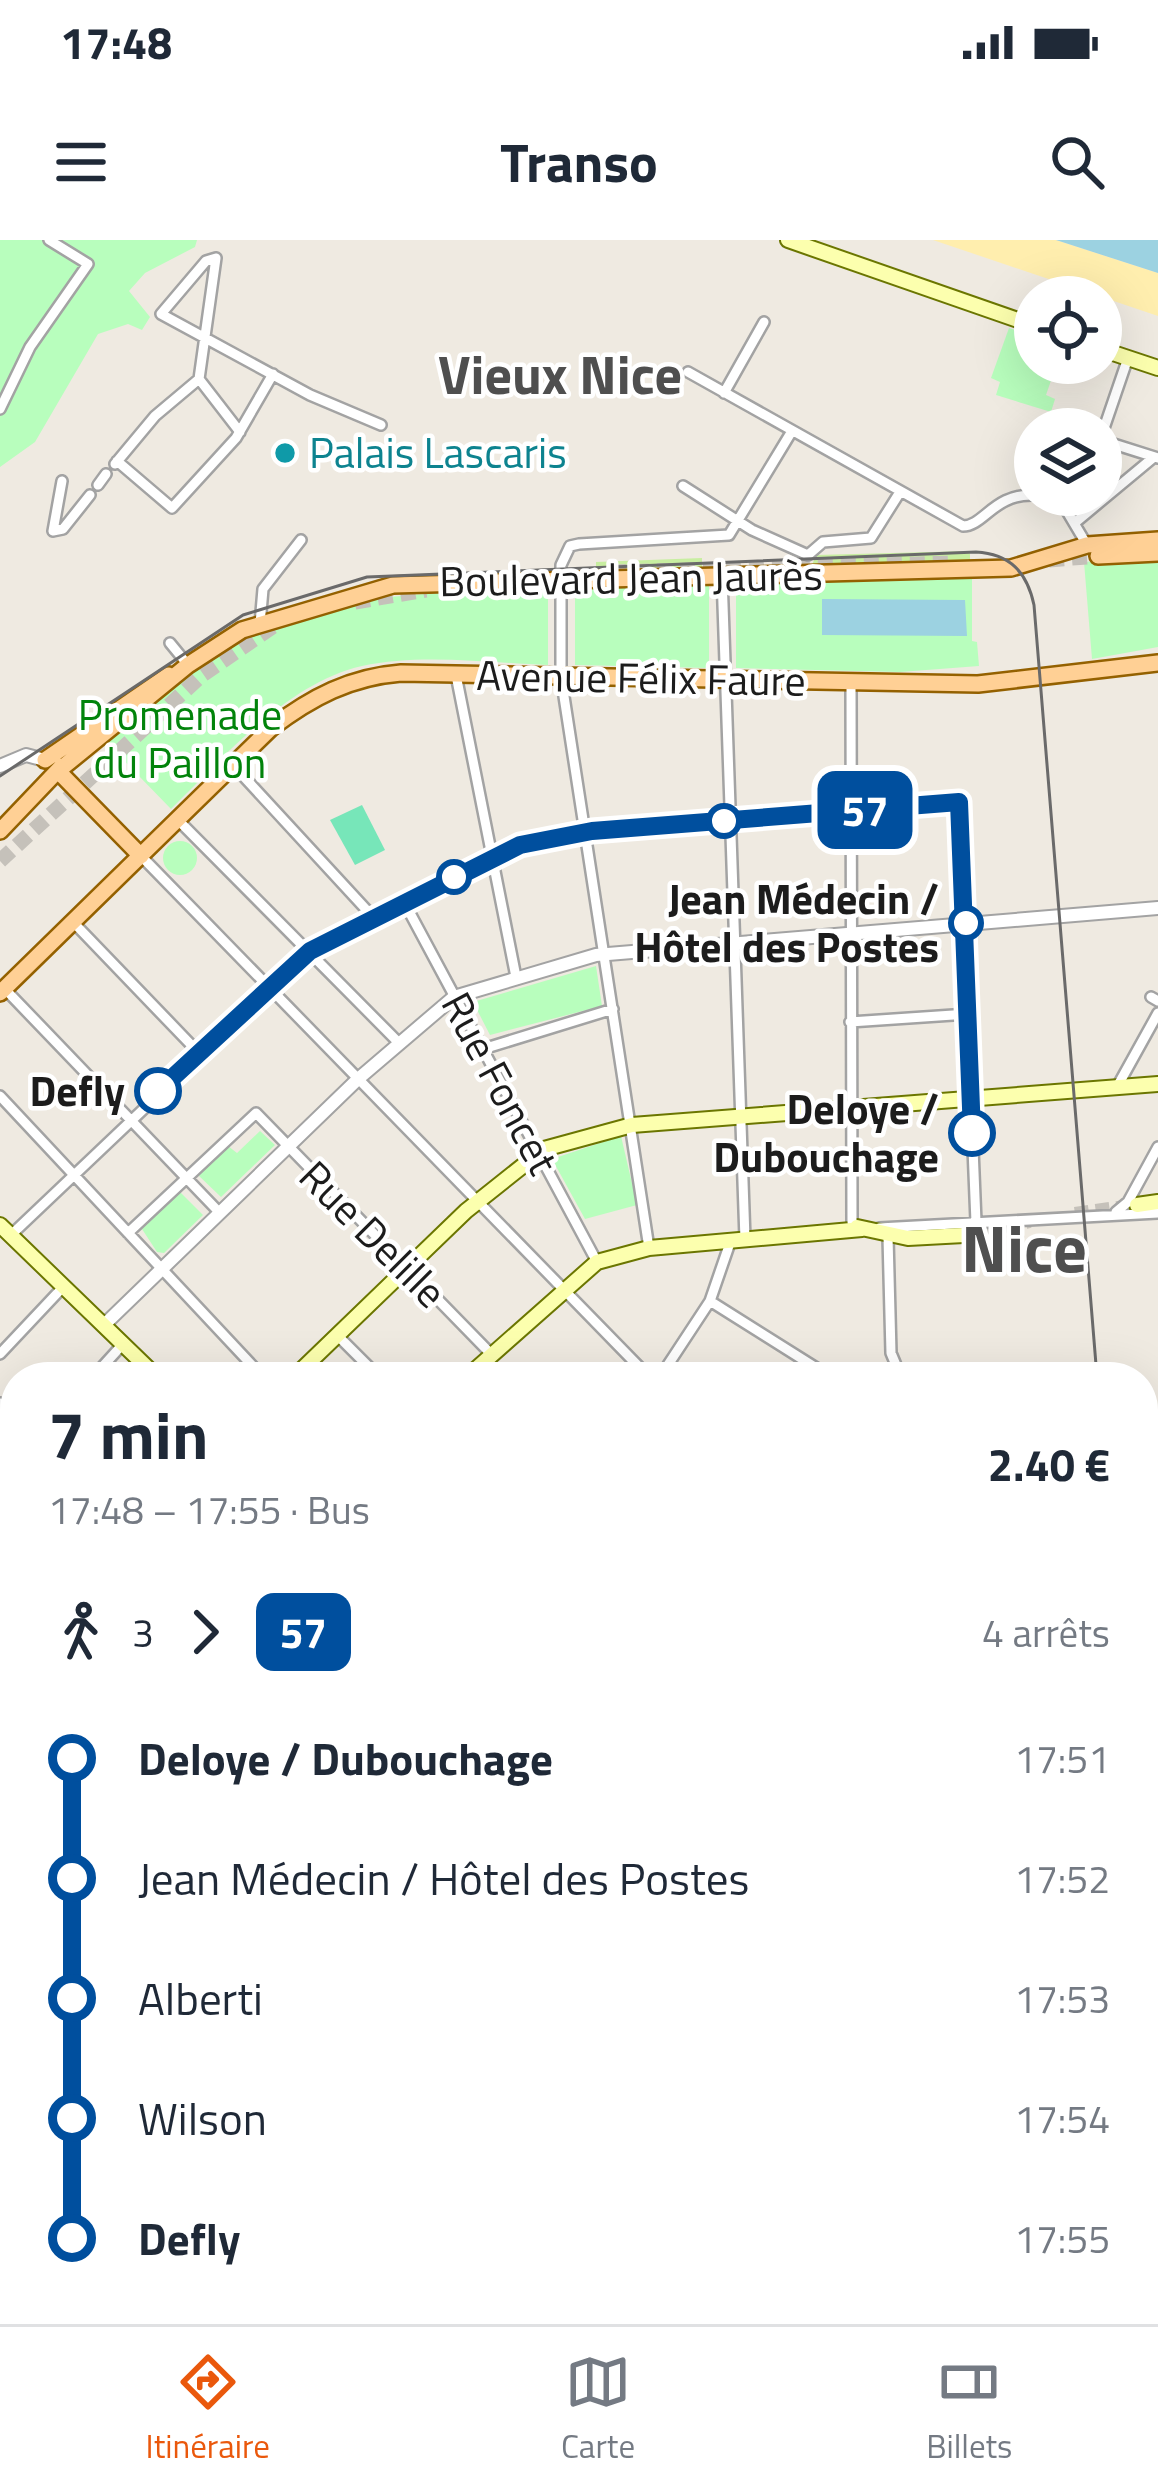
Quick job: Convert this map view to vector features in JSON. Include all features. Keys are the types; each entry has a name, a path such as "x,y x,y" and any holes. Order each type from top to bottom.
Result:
{"main road":[{"path":"788,240 1014,319"},
{"path":"1122,356 1158,368"},
{"path":"1092,550 1153,542"},
{"path":"1092,550 1158,553"},
{"name":"Boulevard Jean Jaurès","path":"52,766 76,741 156,681 260,624 394,585 1017,568 1092,550"},
{"name":"Avenue Félix Faure","path":"1,987 233,765 295,710 342,684 401,673 978,684 1078,676 1158,663"},
{"name":"Boulevard Jean Jaurès","path":"52,766 188,665"},
{"path":"0,831 52,766 156,688"},
{"path":"76,741 99,731"},
{"path":"52,766 141,856"},
{"path":"309,1362 477,1202 537,1153 632,1125 1158,1084"},
{"path":"1137,1205 1158,1202"},
{"path":"483,1362 597,1262 649,1248 857,1226 964,1234"},
{"path":"6,1230 142,1362"}],"street":[{"path":"0,409 30,347 88,264 50,240"},
{"path":"273,374 240,432 172,508 116,462 155,416 199,379 204,337 217,258 206,261 161,314 204,337 273,374 381,425"},
{"path":"724,393 764,322"},
{"path":"1111,408 1128,358"},
{"path":"688,373 963,526 975,525 1006,498 1014,497"},
{"path":"199,379 240,432"},
{"path":"649,1248 561,677 561,580 570,546 729,535 787,428"},
{"path":"1122,446 1156,457"},
{"path":"1077,521 1156,457"},
{"path":"98,484 106,474"},
{"path":"62,481 53,532 63,529 90,495"},
{"path":"682,486 808,555"},
{"path":"807,574 808,555 823,542 862,540 878,532 900,492"},
{"path":"1071,516 1092,550"},
{"path":"260,624 263,589 301,540"},
{"path":"670,1362 710,1301 738,1240 741,1116 722,680 722,576"},
{"path":"170,643 188,665"},
{"path":"456,675 516,977"},
{"path":"851,683 850,1022 857,1226"},
{"name":"Boulevard Jean Jaurès","path":"0,766 26,755 52,766"},
{"path":"233,765 374,917"},
{"path":"6,1230 73,1174 310,951 492,856 584,832 959,802 976,1222"},
{"path":"178,819 398,1042"},
{"path":"141,856 635,1362"},
{"name":"Rue Foncet","path":"404,902 597,1262"},
{"path":"104,1325 358,1079 454,997 604,954 1158,908"},
{"path":"74,922 198,1052"},
{"path":"1,987 219,1212"},
{"path":"483,1049 613,1009"},
{"path":"1116,1088 1158,1012"},
{"path":"850,1022 968,1014"},
{"path":"0,1096 249,1362"},
{"name":"Rue Delille","path":"186,1177 256,1113 492,1354"},
{"path":"1111,1214 1128,1202 1158,1147"},
{"path":"128,1232 186,1177"},
{"path":"895,1362 892,1232 976,1222 1158,1213"},
{"path":"0,1354 64,1286"},
{"path":"710,1301 802,1362"},
{"path":"337,1335 364,1362"},
{"path":"107,1362 124,1344"}],"green space":[{"path":"0,240 197,240 195,247 145,273 129,291 150,317 142,330 128,324 98,334 35,442 0,467"},
{"path":"1009,328 1014,330 1014,384 1050,384 1046,395 1055,399 1052,408 996,395 1000,382 991,378"},
{"path":"970,551 970,564 812,565 816,555"},
{"path":"1158,557 1158,647 1092,659 1084,562"},
{"path":"702,558 702,569 596,576 596,562"},
{"path":"972,576 972,641 977,642 979,666 900,672 736,668 736,583"},
{"path":"709,584 709,668 575,665 575,588"},
{"name":"Promenade du Paillon","path":"548,589 548,665 408,660 334,675 258,724 171,809 106,742 214,655 306,613 386,598"},
{"path":"362,805 385,850 355,865 330,820"},
{"path":"180,841 192,846 197,858 192,870 180,875 168,870 163,858 168,846"},
{"path":"596,966 602,1006 490,1035 473,1002"},
{"path":"260,1131 275,1145 221,1197 198,1175 228,1146 237,1153"},
{"path":"621,1136 637,1205 585,1219 552,1159"},
{"path":"180,1192 203,1215 164,1253 157,1252 142,1229"}],"sand":[{"path":"933,240 1056,240 1158,273 1158,316 1122,304 1122,276 1040,276"}],"water":[{"path":"1056,240 1158,240 1158,273"},
{"path":"822,599 965,600 967,636 822,635"}],"tunnel":[{"path":"1049,560 1098,556"},
{"path":"611,572 953,563"},
{"path":"355,602 426,590"},
{"path":"0,861 201,676 275,625"},
{"path":"1075,1214 1131,1206"},
{"path":"964,1235 1030,1221"}],"tram line":[{"path":"0,776 243,615 367,577 976,552 998,556 1022,574 1034,605 1096,1362"}],"bus line":[{"name":"57","path":"158,1091 310,951 520,845 592,831 959,802 972,1133"}],"place":[{"name":"Palais Lascaris","path":"285,453"},
{"name":"Jean Médecin / Hôtel des Postes","path":"966,923"},
{"name":"Defly","path":"158,1091"},
{"name":"Deloye / Dubouchage","path":"972,1133"}],"district":[{"name":"Vieux Nice","path":"560,375"},
{"name":"Nice","path":"1024,1249"}]}
